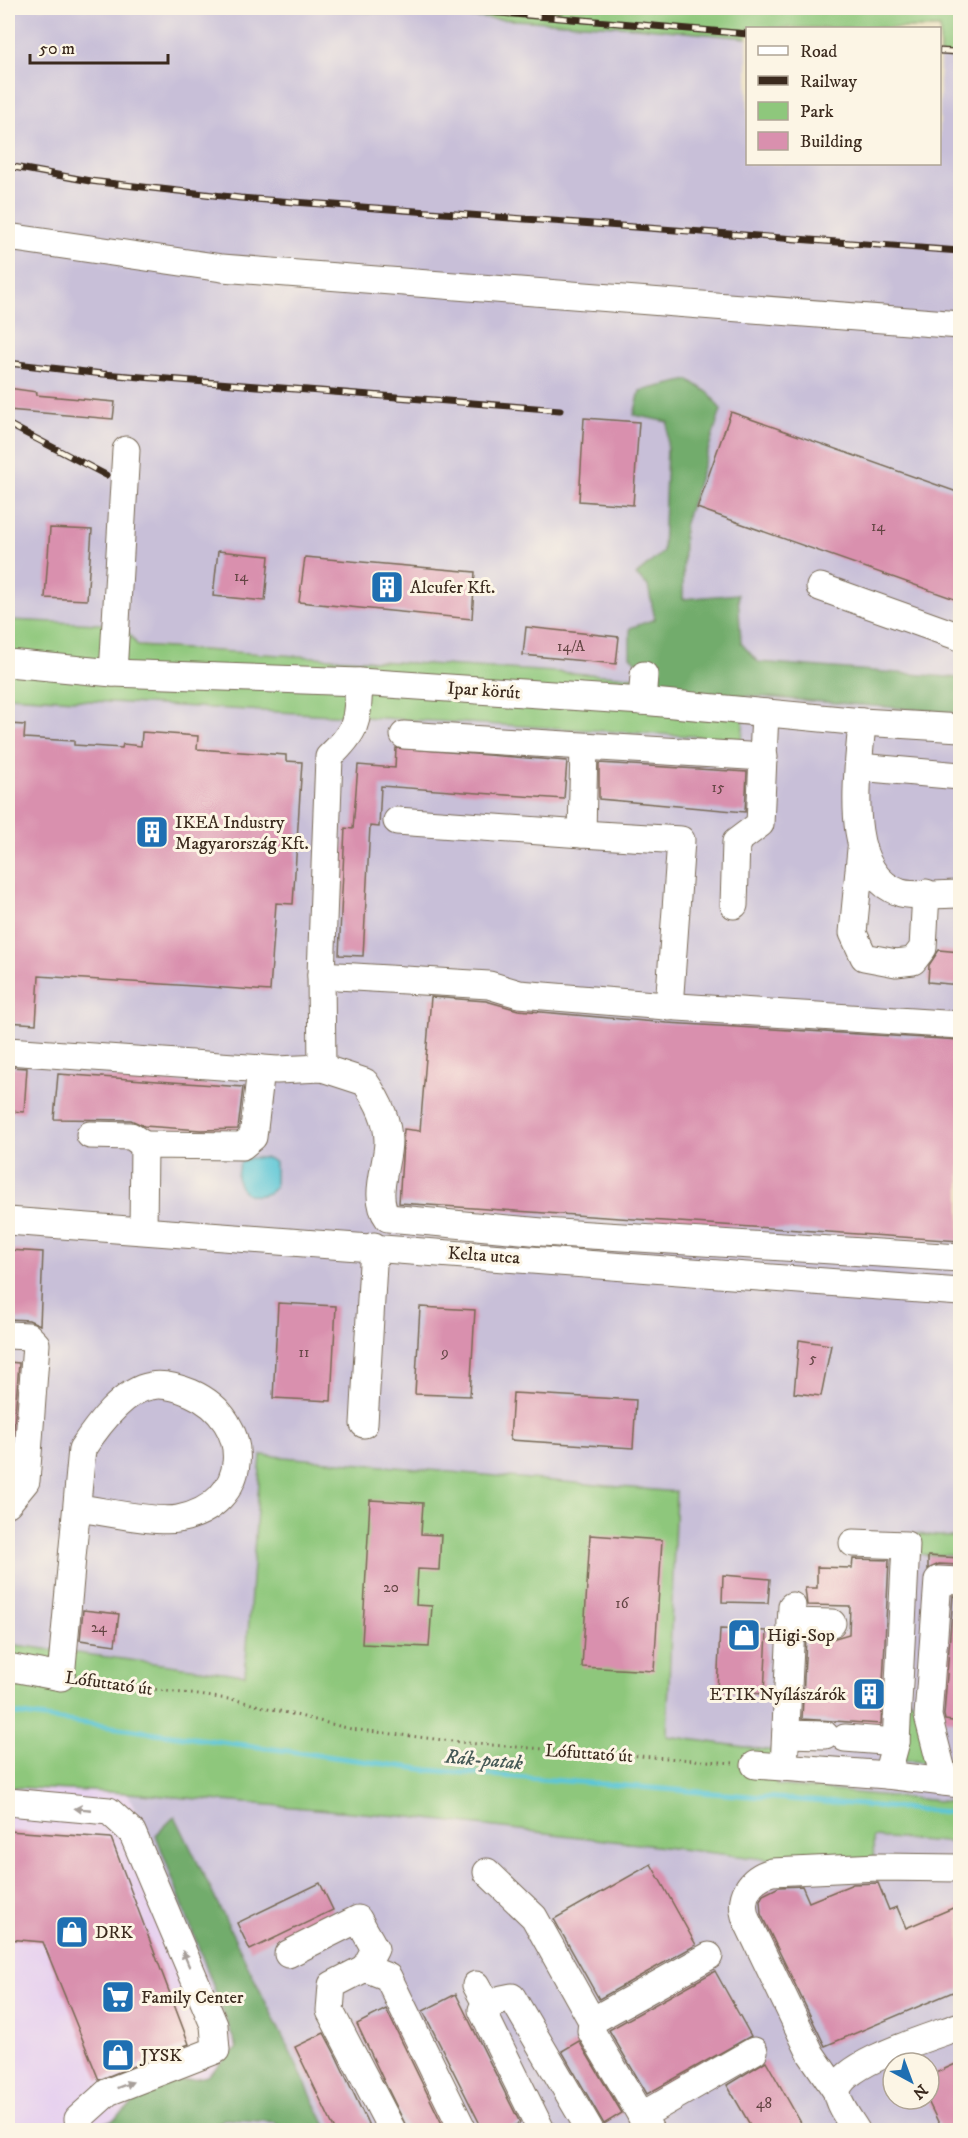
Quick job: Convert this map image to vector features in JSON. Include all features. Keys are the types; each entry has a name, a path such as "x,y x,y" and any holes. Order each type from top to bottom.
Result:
{"street":[{"path":"8,237 222,268 960,325"},
{"path":"113,673 126,450"},
{"path":"820,587 960,637"},
{"name":"Ipar körút","path":"8,663 113,673 359,682 643,688 765,713 960,728"},
{"path":"322,1068 321,975 329,757 350,738 357,719 359,682"},
{"path":"734,905 736,842 760,824 765,713"},
{"path":"862,722 858,800 861,849 854,933 864,957 896,963 913,961 923,948 926,893"},
{"path":"404,735 764,758"},
{"path":"582,834 584,747"},
{"path":"859,767 960,776"},
{"path":"397,821 681,840 669,1007"},
{"path":"861,849 875,877 901,893 960,894"},
{"path":"321,975 489,986 519,994 669,1007 960,1025"},
{"path":"8,1051 261,1069 322,1068 365,1082 377,1098 383,1113 388,1140 381,1194 382,1210 388,1218 542,1232 960,1258"},
{"path":"90,1135 131,1136 144,1145 242,1146 253,1137 261,1069"},
{"path":"142,1230 144,1145"},
{"name":"Kelta utca","path":"8,1221 374,1246 960,1292"},
{"path":"363,1424 374,1246"},
{"path":"8,1335 28,1336 36,1344 26,1481 8,1503"},
{"path":"62,1677 82,1449 99,1424 124,1400 150,1386 176,1387 219,1410 232,1435 236,1460 233,1483 213,1506 198,1513 169,1520 78,1508"},
{"path":"853,1543 906,1545 896,1742 888,1775"},
{"path":"922,1563 919,1615 934,1644"},
{"path":"755,1765 888,1775 953,1783 928,1716 938,1580 960,1581"},
{"path":"784,1767 792,1614 832,1623"},
{"name":"Lófuttató út","path":"8,1667 62,1677"},
{"path":"786,1734 896,1742"},
{"path":"8,1802 109,1811 132,1832 214,2025 216,2050 108,2092 78,2119"},
{"path":"856,2130 837,2092 811,2054 746,1919 742,1905 747,1890 758,1877 772,1872 878,1867 960,1868"},
{"path":"487,1872 534,1917 592,2021 591,2031 645,2123 754,2051"},
{"path":"288,1954 358,1919 375,1949 365,1968 332,1985 330,2011 392,2130"},
{"path":"592,2021 710,1956"},
{"path":"365,1968 388,1977 463,2130"},
{"path":"541,2130 482,2010 482,1996 502,1999 512,1997 583,2128"},
{"path":"837,2092 843,2078 853,2070 960,2026"}],"path":[{"name":"Lófuttató út","path":"62,1677 236,1700 351,1729 477,1744 755,1765"}],"shaded area":[{"path":"8,8 307,8 636,27 746,38 746,165 941,165 941,57 960,59 960,1803 776,1785 773,1751 667,1736 676,1492 261,1456 245,1675 8,1644 8,696 742,739 747,685 138,645 122,625 8,620"},
{"path":"8,1787 128,1793 245,2070 95,2130 8,2130"},
{"path":"128,1793 410,1817 874,1871 873,1837 960,1843 960,2130 95,2130 245,2070"}],"green space":[{"path":"307,8 960,8 960,59 941,57 941,27 746,27 746,38 636,27"},
{"path":"689,380 709,393 721,410 684,526 683,599 738,594 741,643 758,662 960,678 960,713 663,689 630,656 630,628 655,619 648,586 636,575 663,552 668,422 634,415 640,391"},
{"path":"8,620 123,625 138,646 747,684 742,739 8,696"},
{"path":"261,1455 676,1492 667,1736 773,1751 776,1785 960,1803 960,1843 873,1837 874,1872 410,1817 128,1793 8,1787 8,1644 245,1675"},
{"path":"916,1534 960,1538 960,1556 915,1554"},
{"path":"907,1698 925,1708 937,1764 904,1760"},
{"path":"175,1816 328,2130 278,2130 276,2122 224,2119 207,2130 88,2130 114,2119 155,2087 207,2076 237,2048 156,1835"}],"water":[{"path":"250,1158 267,1158 275,1162 275,1186 269,1193 254,1195 247,1193 239,1185 237,1179 240,1163"}],"building":[{"path":"8,388 37,392 36,395 115,402 113,419 8,410"},
{"path":"731,412 960,493 960,601 697,508"},
{"path":"584,418 639,422 633,505 579,501"},
{"path":"50,528 92,530 87,600 45,598"},
{"path":"218,551 269,556 265,601 213,596"},
{"name":"Alcufer Kft.","path":"305,557 475,572 472,619 299,602"},
{"path":"526,627 619,637 616,664 523,655"},
{"name":"IKEA Industry Magyarország Kft.","path":"8,724 25,725 24,738 74,741 74,745 122,748 123,744 141,746 142,732 198,736 197,749 286,755 286,761 302,762 293,904 276,903 270,991 39,976 36,1024 8,1022"},
{"path":"396,748 567,761 564,799 381,786 379,827 370,826 363,956 339,955 345,828 353,829 358,765 395,768"},
{"path":"599,763 747,772 745,812 599,799"},
{"path":"939,950 960,952 960,985 928,982 929,965"},
{"path":"431,997 486,1001 518,1010 667,1023 960,1040 960,1241 399,1203 404,1129 420,1131"},
{"path":"8,1067 27,1068 24,1112 8,1111"},
{"path":"58,1074 243,1087 238,1129 201,1130 144,1126 131,1120 54,1119"},
{"path":"8,1250 43,1252 40,1325 29,1320 8,1319"},
{"path":"278,1303 336,1306 331,1401 273,1398"},
{"path":"420,1307 475,1310 470,1396 415,1394"},
{"path":"799,1340 831,1345 821,1396 794,1393"},
{"path":"8,1362 19,1363 13,1439 8,1439"},
{"path":"513,1393 636,1400 633,1448 510,1440"},
{"path":"370,1500 423,1503 421,1534 441,1535 439,1570 418,1569 416,1605 432,1606 429,1647 362,1644"},
{"path":"590,1535 662,1540 654,1671 582,1667"},
{"path":"928,1556 960,1558 960,1565 939,1564 928,1569"},
{"path":"853,1559 889,1560 881,1724 802,1719 806,1638 832,1639 849,1634 850,1606 807,1605 805,1588 817,1588 817,1567 852,1568"},
{"path":"723,1575 770,1579 768,1603 722,1602"},
{"path":"953,1596 960,1597 960,1722 945,1720 944,1715"},
{"path":"83,1610 119,1614 115,1645 80,1640"},
{"path":"720,1629 767,1631 764,1694 717,1691"},
{"name":"Family Center","path":"8,1831 111,1838 189,2044 99,2080 43,1942 8,1939"},
{"path":"651,1864 696,1945 599,1999 554,1919"},
{"path":"320,1883 333,1910 250,1950 237,1923"},
{"path":"878,1883 889,1910 897,1907 906,1928 960,1905 960,1989 825,2046 761,1914 760,1900 763,1895 779,1887 802,1886 809,1902 853,1884"},
{"path":"715,1971 751,2036 647,2094 609,2030"},
{"path":"456,1994 520,2123 504,2130 483,2130 423,2011"},
{"path":"386,2009 445,2130 408,2130 384,2081 357,2024"},
{"path":"324,2033 371,2130 335,2130 295,2047"},
{"path":"579,2041 622,2113 604,2124 562,2051"},
{"path":"766,2061 805,2130 753,2130 727,2085"},
{"path":"960,2062 960,2130 942,2130 933,2111 941,2111 941,2071"}],"waterway":[{"name":"Rák-patak","path":"8,1713 429,1770 960,1813"}],"railway":[{"path":"442,8 746,34"},
{"path":"941,51 960,52"},
{"path":"8,166 90,181 240,198 960,251"},
{"path":"8,363 103,374 560,410"},
{"path":"8,424 106,475"}],"place":[{"name":"Alcufer Kft.","path":"387,587"},
{"name":"IKEA Industry Magyarország Kft.","path":"152,832"},
{"name":"Higi-Sop","path":"744,1635"},
{"name":"ETIK Nyílászárók","path":"869,1694"},
{"name":"DRK","path":"72,1932"},
{"name":"Family Center","path":"118,1997"},
{"name":"JYSK","path":"118,2055"}]}
